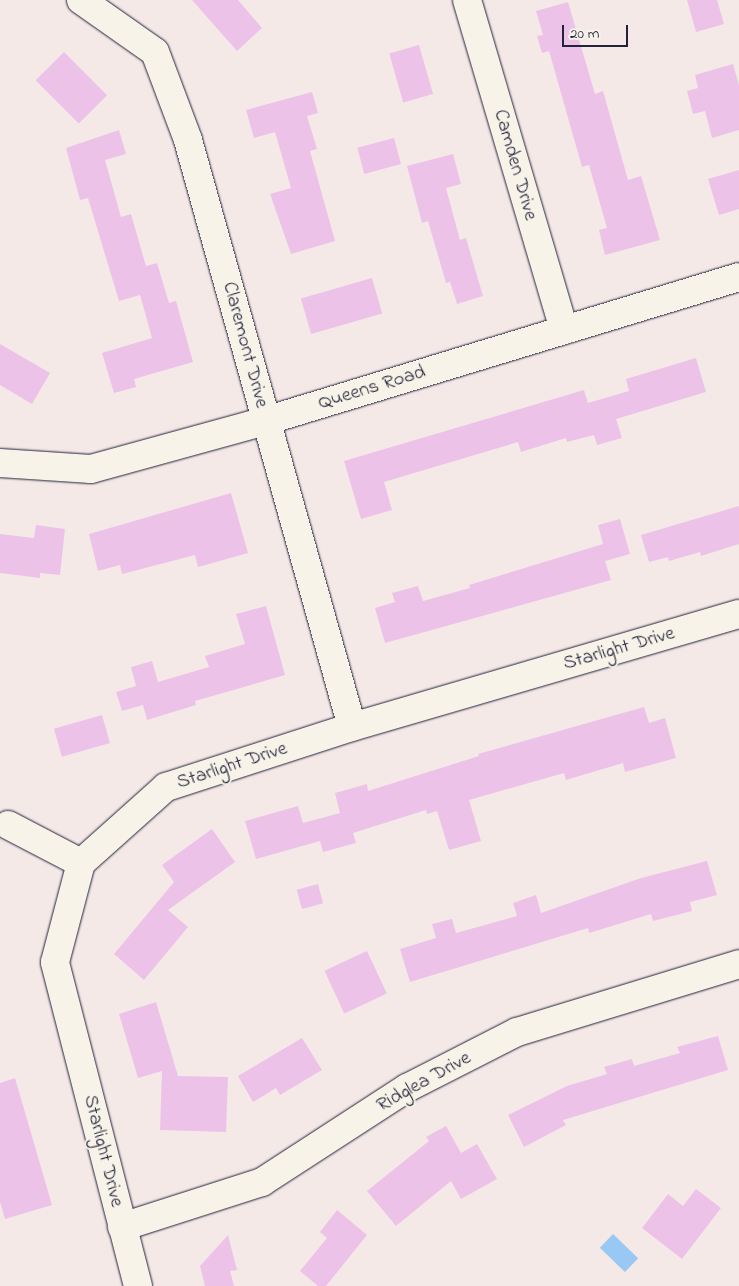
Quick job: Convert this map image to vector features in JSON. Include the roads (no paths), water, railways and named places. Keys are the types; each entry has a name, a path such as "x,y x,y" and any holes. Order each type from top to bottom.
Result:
{"street":[{"name":"Claremont Drive","path":"81,0 155,52 188,140 352,727"},
{"name":"Camden Drive","path":"466,0 564,330"},
{"name":"Queens Road","path":"0,463 91,469 265,421 739,277"},
{"name":"Starlight Drive","path":"138,1286 55,962 81,863 166,787 352,727 739,614"},
{"path":"8,825 81,863"},
{"name":"Ridglea Drive","path":"122,1227 262,1182 407,1088 517,1032 739,964"}],"water":[{"path":"613,1234 638,1258 625,1272 600,1248"}]}
